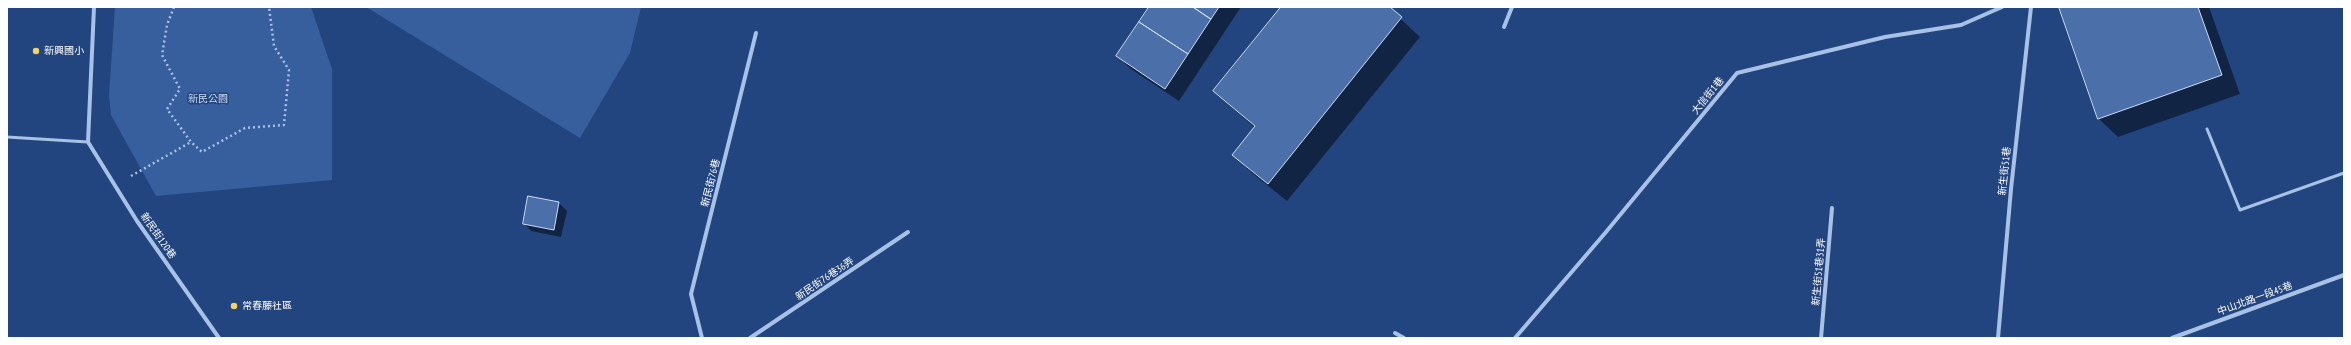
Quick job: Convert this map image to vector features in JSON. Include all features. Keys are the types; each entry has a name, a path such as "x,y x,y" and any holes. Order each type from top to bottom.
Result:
{"street":[{"path":"88,142 94,7"},
{"path":"1504,27 1512,7"},
{"name":"大信街1巷","path":"1515,338 1606,232 1737,73 1886,38 1961,25 2002,7"},
{"name":"新生街51巷","path":"1998,338 2011,189 2031,7"},
{"name":"新民街76巷","path":"702,338 691,294 756,33"},
{"name":"新民街120巷","path":"88,142 115,185 219,338"},
{"name":"新生街51巷31弄","path":"1821,338 1832,208"},
{"name":"新民街76巷36弄","path":"750,338 908,232"},
{"name":"中山北路一段45巷","path":"2172,338 2344,275"},
{"path":"1395,333 1404,338"}],"lane":[{"path":"2207,129 2240,210 2344,172"},
{"path":"7,137 88,142"}],"path":[{"path":"174,7 167,25 162,55 180,89 167,109 191,142 202,152 245,128 284,125 289,70 274,46 268,7"},
{"path":"115,185 191,142"}],"green space":[{"name":"新民公園","path":"115,7 311,7 332,69 332,180 156,196 111,115 109,96"},
{"path":"366,7 641,7 630,53 580,138"}],"building":[{"path":"1149,7 1193,7 1211,19 1188,54 1139,22"},
{"path":"1193,7 1219,7 1211,19"},
{"path":"1281,7 1390,7 1402,17 1268,184 1232,155 1255,126 1213,91"},
{"path":"2059,7 2198,7 2222,75 2098,119"},
{"path":"1139,22 1188,54 1165,89 1116,56"},
{"path":"528,196 559,202 554,230 523,224"}],"place":[{"name":"新興國小","path":"36,51"},
{"name":"常春藤社區","path":"234,306"}]}
